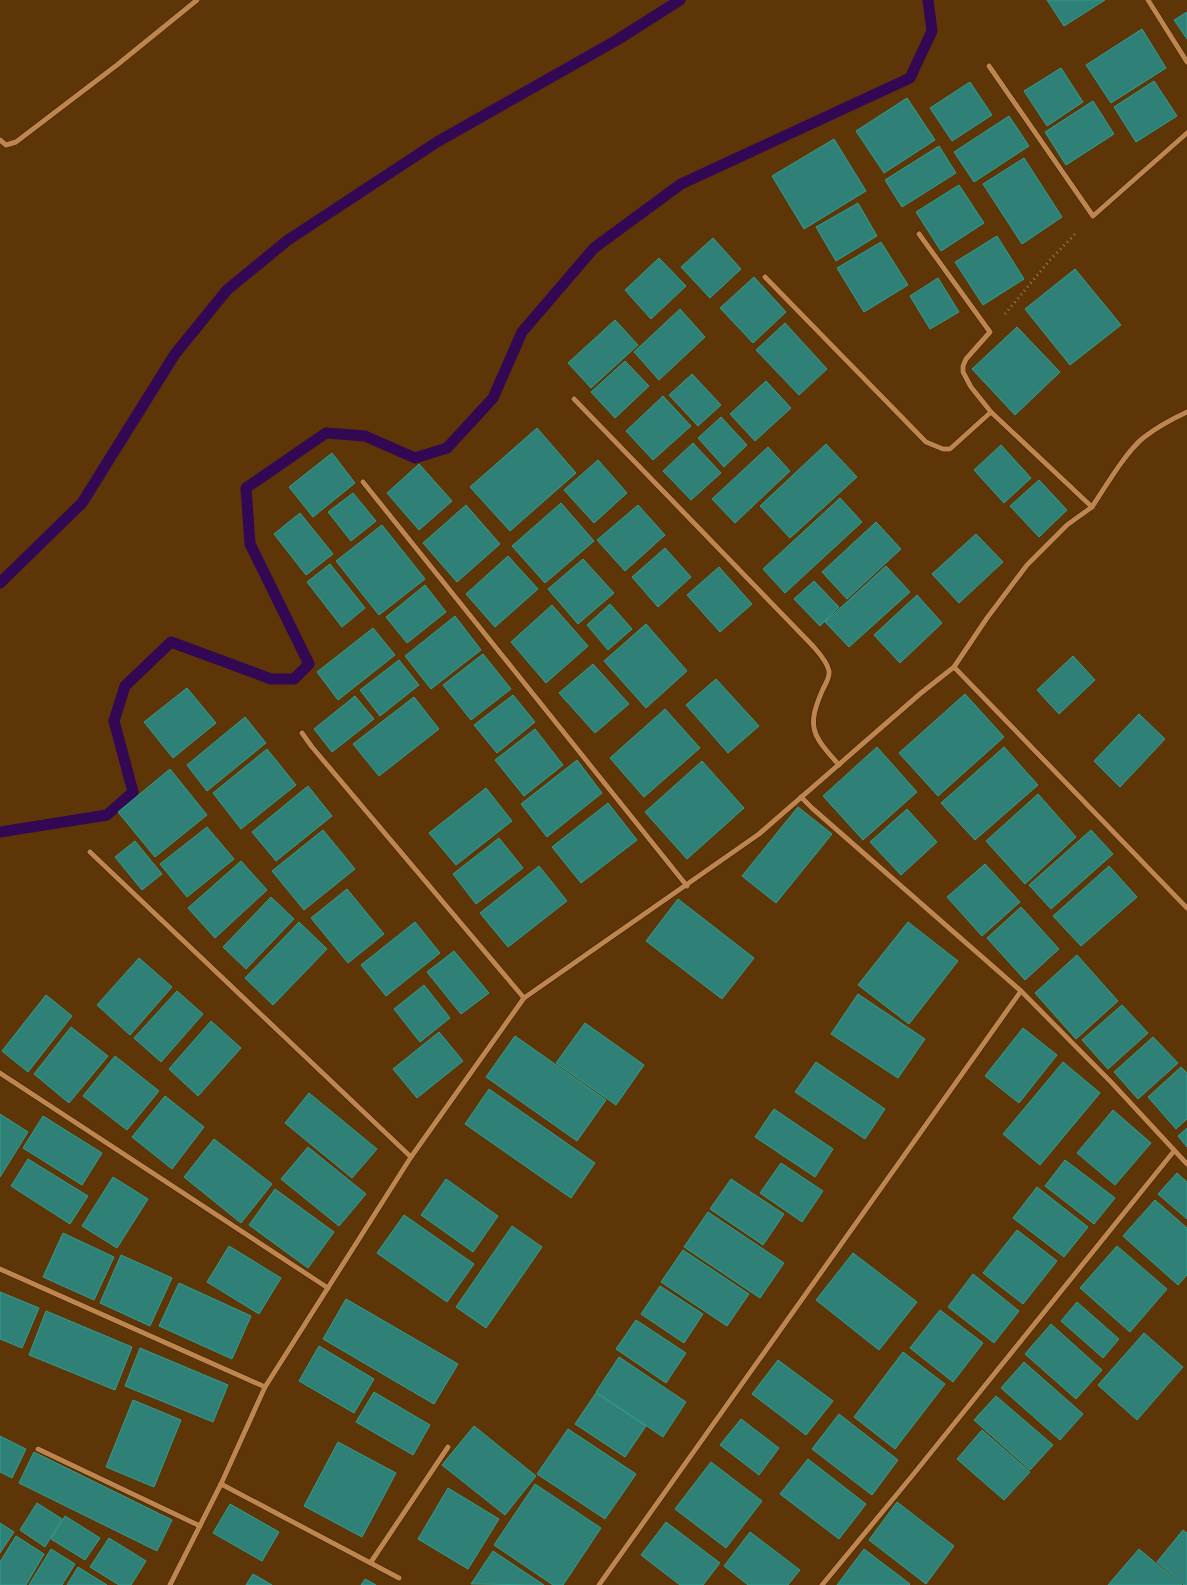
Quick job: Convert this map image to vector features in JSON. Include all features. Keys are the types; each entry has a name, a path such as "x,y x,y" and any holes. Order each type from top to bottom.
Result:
{"street":[{"path":"0,140 6,144 16,142 117,65 197,0"},
{"path":"1148,0 1187,62"},
{"path":"989,66 1093,216 1187,133"},
{"path":"920,234 990,332 966,359 963,366 963,372 971,387 991,412 1092,507"},
{"path":"765,278 926,442 943,449 950,449 991,412"},
{"path":"574,399 823,658 829,669 829,676 816,705 813,724 815,734 821,745 839,765"},
{"path":"170,1585 221,1484 266,1387 411,1157 524,998 759,834 954,667 987,618 1027,565 1068,525 1092,507 1129,453 1143,438 1166,422 1187,412"},
{"path":"362,482 687,886"},
{"path":"954,667 1187,908"},
{"path":"302,733 524,998"},
{"path":"801,798 1021,991 1111,1082 1187,1164"},
{"path":"90,852 411,1157"},
{"path":"599,1585 1021,991"},
{"path":"0,1073 328,1288"},
{"path":"822,1585 1174,1151"},
{"path":"0,1269 266,1387"},
{"path":"371,1562 448,1447"},
{"path":"38,1449 200,1526"},
{"path":"221,1484 399,1578"}],"path":[{"path":"990,332 1050,260 1093,216"}],"building":[{"path":"1047,0 1105,0 1064,26"},
{"path":"1187,12 1187,39 1174,20"},
{"path":"1142,29 1166,68 1111,103 1086,65"},
{"path":"1061,68 1083,102 1047,126 1024,91"},
{"path":"1154,81 1177,116 1136,142 1114,107"},
{"path":"970,82 992,115 952,141 930,108"},
{"path":"907,98 935,140 884,173 856,131"},
{"path":"1093,101 1114,134 1066,165 1045,132"},
{"path":"1009,116 1029,146 974,182 954,152"},
{"path":"834,139 866,191 804,229 772,176"},
{"path":"939,146 956,173 902,207 885,180"},
{"path":"1024,158 1062,217 1022,244 983,184"},
{"path":"959,185 984,223 941,251 916,212"},
{"path":"858,203 877,236 836,261 816,227"},
{"path":"997,236 1024,279 983,305 955,262"},
{"path":"713,238 741,269 710,298 681,267"},
{"path":"881,242 908,285 864,312 837,268"},
{"path":"659,258 686,286 651,319 625,290"},
{"path":"1075,269 1121,325 1070,365 1025,309"},
{"path":"754,277 786,312 753,343 720,308"},
{"path":"938,278 959,312 930,329 910,296"},
{"path":"680,309 705,337 659,380 634,352"},
{"path":"615,320 638,345 591,388 568,363"},
{"path":"785,323 827,369 799,395 756,350"},
{"path":"1017,327 1060,372 1015,415 972,369"},
{"path":"625,361 649,386 615,418 591,392"},
{"path":"692,374 721,405 698,426 669,395"},
{"path":"766,381 791,408 755,441 730,414"},
{"path":"663,396 691,426 653,460 626,431"},
{"path":"721,417 747,445 724,467 698,438"},
{"path":"537,428 576,473 510,531 470,487"},
{"path":"693,443 721,473 691,500 663,471"},
{"path":"826,444 857,477 790,538 760,506"},
{"path":"1001,445 1031,478 1004,503 974,470"},
{"path":"768,447 790,471 735,523 712,499"},
{"path":"332,453 355,483 313,517 289,487"},
{"path":"598,460 627,493 594,523 564,490"},
{"path":"419,464 452,501 419,530 387,493"},
{"path":"1039,480 1067,510 1039,537 1010,506"},
{"path":"353,493 376,521 351,541 328,512"},
{"path":"840,498 862,522 785,593 763,569"},
{"path":"561,503 594,541 545,583 512,546"},
{"path":"466,505 500,544 457,582 423,543"},
{"path":"638,505 665,535 625,571 597,540"},
{"path":"300,513 333,554 306,575 274,534"},
{"path":"876,522 901,549 847,599 822,572"},
{"path":"382,525 425,579 379,615 336,561"},
{"path":"976,534 1003,562 959,603 932,574"},
{"path":"665,548 691,577 658,607 632,577"},
{"path":"508,556 538,589 495,627 466,594"},
{"path":"583,559 614,593 578,624 548,589"},
{"path":"330,564 365,608 342,627 307,582"},
{"path":"886,566 910,592 849,647 825,622"},
{"path":"719,567 752,604 720,632 687,595"},
{"path":"814,581 839,607 820,626 794,599"},
{"path":"425,585 446,612 407,643 386,617"},
{"path":"917,595 942,623 900,663 874,635"},
{"path":"610,604 632,629 608,650 587,625"},
{"path":"552,605 588,646 546,683 511,642"},
{"path":"455,616 481,650 431,689 405,656"},
{"path":"646,624 687,671 646,708 604,661"},
{"path":"373,628 395,655 338,700 317,672"},
{"path":"483,654 511,689 471,720 443,685"},
{"path":"1073,656 1095,680 1059,714 1037,690"},
{"path":"399,660 419,685 380,716 360,690"},
{"path":"593,664 629,704 595,733 559,693"},
{"path":"716,679 759,726 728,753 686,705"},
{"path":"187,688 216,723 173,758 144,722"},
{"path":"965,694 1004,737 938,796 899,753"},
{"path":"513,695 535,722 497,753 474,725"},
{"path":"355,696 374,719 332,752 314,729"},
{"path":"414,697 439,729 379,776 353,744"},
{"path":"665,709 700,748 644,797 610,758"},
{"path":"1139,714 1165,739 1120,787 1094,761"},
{"path":"245,717 266,743 207,791 187,765"},
{"path":"535,729 563,765 524,796 495,760"},
{"path":"877,747 917,792 863,840 823,796"},
{"path":"1004,747 1038,785 975,840 941,803"},
{"path":"267,749 296,785 241,829 213,793"},
{"path":"577,760 602,793 547,837 521,804"},
{"path":"702,761 744,808 687,859 645,812"},
{"path":"170,769 207,815 155,857 118,812"},
{"path":"308,786 332,816 276,861 252,832"},
{"path":"486,788 512,821 456,865 429,833"},
{"path":"1038,794 1076,837 1025,884 986,841"},
{"path":"608,803 637,840 581,883 552,847"},
{"path":"798,807 832,834 776,903 742,876"},
{"path":"907,809 937,842 901,875 870,842"},
{"path":"207,827 234,859 187,897 160,864"},
{"path":"323,830 355,869 304,910 272,871"},
{"path":"1091,830 1113,854 1051,909 1029,885"},
{"path":"499,838 523,868 476,904 453,874"},
{"path":"135,841 162,874 142,890 115,857"},
{"path":"241,861 267,890 215,938 188,908"},
{"path":"985,864 1020,902 982,936 947,897"},
{"path":"539,866 567,901 508,947 480,913"},
{"path":"1109,866 1137,897 1081,946 1053,916"},
{"path":"347,889 384,934 348,963 311,918"},
{"path":"271,897 294,919 246,969 223,947"},
{"path":"678,899 754,958 722,999 646,941"},
{"path":"1021,907 1059,949 1025,980 987,938"},
{"path":"299,922 327,949 273,1005 245,978"},
{"path":"415,922 440,953 386,996 361,965"},
{"path":"908,922 958,961 909,1024 858,985"},
{"path":"454,951 489,993 461,1014 427,972"},
{"path":"1077,955 1118,1001 1076,1039 1035,993"},
{"path":"139,958 172,987 130,1035 97,1005"},
{"path":"424,985 450,1018 420,1042 394,1009"},
{"path":"177,991 203,1014 161,1062 134,1038"},
{"path":"858,994 925,1039 898,1078 831,1034"},
{"path":"46,995 72,1016 28,1072 2,1051"},
{"path":"1122,1005 1148,1033 1108,1069 1082,1040"},
{"path":"211,1021 241,1048 198,1096 169,1069"},
{"path":"585,1023 644,1065 616,1105 556,1063"},
{"path":"71,1027 108,1056 69,1103 34,1074"},
{"path":"1023,1028 1057,1055 1019,1103 985,1076"},
{"path":"439,1032 463,1061 417,1098 393,1069"},
{"path":"515,1036 606,1100 577,1141 486,1077"},
{"path":"1153,1037 1178,1063 1138,1099 1114,1072"},
{"path":"115,1056 159,1091 127,1130 83,1096"},
{"path":"816,1062 885,1109 865,1139 795,1092"},
{"path":"1063,1062 1100,1093 1040,1165 1003,1134"},
{"path":"1181,1067 1187,1073 1187,1119 1176,1129 1148,1097"},
{"path":"489,1089 595,1163 571,1198 465,1124"},
{"path":"309,1093 377,1149 352,1178 285,1123"},
{"path":"165,1096 204,1127 172,1169 132,1137"},
{"path":"774,1109 833,1149 815,1177 755,1137"},
{"path":"1113,1110 1151,1143 1115,1185 1077,1153"},
{"path":"0,1114 28,1132 0,1177"},
{"path":"43,1116 102,1153 82,1185 23,1148"},
{"path":"1187,1128 1187,1147 1178,1136"},
{"path":"214,1139 272,1184 241,1223 184,1177"},
{"path":"308,1147 366,1194 339,1226 281,1179"},
{"path":"28,1159 88,1196 70,1224 11,1186"},
{"path":"1065,1160 1115,1198 1094,1224 1045,1186"},
{"path":"781,1163 823,1191 802,1222 760,1193"},
{"path":"1177,1173 1187,1182 1187,1219 1158,1194"},
{"path":"113,1177 148,1199 117,1248 82,1226"},
{"path":"446,1179 498,1216 473,1252 421,1215"},
{"path":"731,1179 784,1214 763,1245 710,1209"},
{"path":"1037,1187 1088,1227 1064,1257 1013,1218"},
{"path":"275,1189 334,1232 308,1268 249,1225"},
{"path":"1155,1200 1187,1228 1187,1275 1178,1285 1123,1236"},
{"path":"708,1212 784,1263 760,1298 684,1247"},
{"path":"404,1215 474,1264 447,1302 377,1253"},
{"path":"512,1226 542,1247 486,1328 456,1307"},
{"path":"1017,1230 1057,1261 1023,1304 983,1273"},
{"path":"63,1233 114,1257 94,1300 43,1277"},
{"path":"229,1246 281,1278 259,1314 207,1282"},
{"path":"1117,1246 1167,1289 1130,1332 1080,1288"},
{"path":"683,1250 749,1294 727,1326 661,1282"},
{"path":"853,1253 917,1302 879,1350 816,1300"},
{"path":"121,1255 172,1278 150,1326 100,1303"},
{"path":"973,1274 1019,1311 994,1343 948,1307"},
{"path":"179,1283 251,1316 232,1359 159,1326"},
{"path":"660,1286 703,1314 684,1343 641,1314"},
{"path":"0,1292 39,1308 22,1348 0,1339"},
{"path":"346,1299 458,1364 434,1404 323,1339"},
{"path":"1077,1302 1119,1339 1103,1358 1061,1321"},
{"path":"940,1310 983,1343 953,1382 910,1348"},
{"path":"46,1311 132,1347 115,1390 29,1355"},
{"path":"636,1320 686,1353 666,1383 616,1349"},
{"path":"1051,1324 1102,1370 1076,1399 1025,1354"},
{"path":"1144,1333 1183,1367 1137,1420 1098,1385"},
{"path":"319,1346 374,1379 354,1413 299,1381"},
{"path":"140,1348 228,1385 213,1422 125,1386"},
{"path":"903,1352 945,1384 895,1449 854,1417"},
{"path":"619,1357 686,1402 663,1437 596,1392"},
{"path":"778,1360 833,1401 806,1435 752,1394"},
{"path":"1024,1362 1083,1414 1060,1440 1001,1388"},
{"path":"374,1392 430,1425 413,1455 356,1422"},
{"path":"596,1393 646,1426 625,1457 575,1424"},
{"path":"996,1396 1053,1445 1030,1470 974,1420"},
{"path":"133,1400 181,1420 154,1487 106,1467"},
{"path":"839,1414 898,1460 872,1495 812,1449"},
{"path":"741,1419 779,1448 759,1475 720,1445"},
{"path":"474,1426 536,1476 505,1515 442,1465"},
{"path":"568,1429 636,1474 605,1519 537,1474"},
{"path":"982,1430 1030,1472 1004,1500 957,1459"},
{"path":"0,1436 26,1449 12,1478 0,1472"},
{"path":"338,1442 396,1473 362,1537 304,1506"},
{"path":"34,1452 172,1520 157,1551 19,1483"},
{"path":"808,1459 866,1504 839,1539 780,1494"},
{"path":"711,1462 762,1501 726,1548 675,1509"},
{"path":"535,1484 601,1528 563,1585 553,1585 494,1545"},
{"path":"448,1488 499,1519 468,1569 418,1539"},
{"path":"897,1502 954,1546 926,1584 869,1540"},
{"path":"37,1503 62,1519 45,1547 20,1530"},
{"path":"230,1504 279,1532 262,1561 213,1533"},
{"path":"65,1516 100,1538 85,1560 51,1539"},
{"path":"666,1522 720,1563 703,1585 680,1585 641,1555"},
{"path":"0,1523 14,1532 0,1553"},
{"path":"1183,1530 1187,1533 1187,1585 1184,1585 1157,1562"},
{"path":"750,1532 800,1570 788,1585 748,1585 724,1566"},
{"path":"16,1536 44,1554 26,1585 0,1585 0,1562"},
{"path":"109,1538 146,1561 131,1585 119,1585 90,1567"},
{"path":"51,1549 75,1564 62,1585 29,1585"},
{"path":"864,1549 910,1584 837,1585"},
{"path":"1139,1549 1182,1585 1108,1585"},
{"path":"493,1551 544,1585 471,1584"},
{"path":"78,1567 107,1585 67,1585"},
{"path":"253,1574 272,1585 246,1585"},
{"path":"365,1579 376,1585 361,1585"}],"waterway":[{"path":"0,583 82,503 175,354 227,290 288,240 437,142 617,40 680,0"},
{"path":"0,832 107,815 133,792 114,721 125,686 171,642 271,679 294,679 309,664 250,544 246,488 326,433 365,436 415,458 447,448 493,398 522,332 594,248 681,184 910,78 932,31 928,0"}]}
